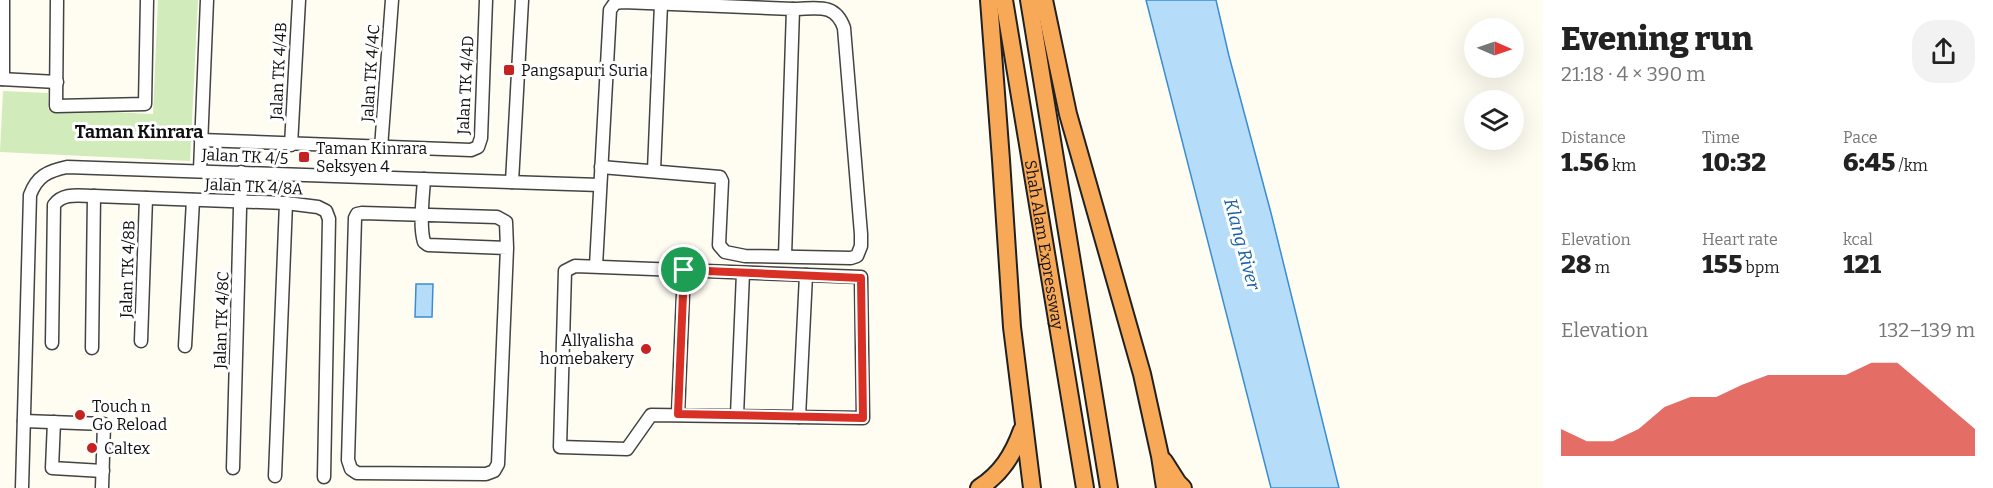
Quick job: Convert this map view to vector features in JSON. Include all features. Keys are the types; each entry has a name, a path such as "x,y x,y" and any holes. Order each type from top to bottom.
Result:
{"highway":[{"path":"988,0 1012,327 1032,488"},
{"name":"Shah Alam Expressway","path":"1004,0 1085,488"},
{"name":"Shah Alam Expressway","path":"1029,0 1109,488"},
{"path":"1044,0 1068,114 1142,374 1161,456 1165,488"},
{"path":"979,488 990,481 1005,465 1016,447 1023,427"},
{"path":"1161,456 1183,488"}],"street":[{"path":"3,0 1,79 57,82"},
{"path":"57,0 56,106 145,104 147,0"},
{"path":"200,170 207,0"},
{"name":"Jalan TK 4/4B","path":"291,145 298,0"},
{"name":"Jalan TK 4/4C","path":"381,148 392,0"},
{"name":"Jalan TK 4/4D","path":"201,140 381,148 471,150 478,147 481,138 486,0"},
{"path":"512,182 522,0"},
{"path":"596,266 600,185 601,167 610,10 615,3 827,9 840,17 844,28 861,246 857,255 851,258 745,255 725,252 719,245 722,181 720,177 601,167"},
{"path":"654,170 661,4"},
{"path":"785,256 793,9"},
{"name":"Jalan TK 4/5","path":"22,488 30,195 41,176 52,170 67,167 200,170 600,185"},
{"name":"Jalan TK 4/8C","path":"233,468 241,172"},
{"path":"424,179 422,237 424,242 428,245 507,248"},
{"name":"Jalan TK 4/8A","path":"52,343 54,206 58,199 65,196 94,196 286,203 318,207 326,211 330,219 324,477"},
{"path":"92,348 94,196"},
{"name":"Jalan TK 4/8B","path":"141,341 146,198"},
{"path":"185,346 193,200"},
{"path":"275,476 286,203"},
{"path":"362,213 423,215 502,219 506,222 507,248 498,464 494,471 486,474 357,473 351,469 348,460 355,218 357,214 362,213"},
{"path":"574,266 596,266 861,278 863,418 651,415 627,449 560,447 566,270 574,266"},
{"path":"678,414 684,270"},
{"path":"737,415 743,273"},
{"path":"799,417 806,275"},
{"path":"24,421 104,424 102,488"},
{"path":"54,422 52,468 103,471"}],"green space":[{"path":"158,0 198,0 190,161 0,152 3,91 48,93 48,109 153,114"}],"water":[{"name":"Klang River","path":"1146,0 1216,0 1339,488 1271,488"},
{"path":"416,284 433,284 432,317 415,317"}],"place":[{"name":"Pangsapuri Suria","path":"509,70"},
{"name":"Taman Kinrara Seksyen 4","path":"304,157"},
{"name":"Allyalisha homebakery","path":"646,349"},
{"name":"Touch n Go Reload","path":"80,415"},
{"name":"Caltex","path":"92,448"}],"district":[{"name":"Taman Kinrara","path":"139,132"}],"route":[{"path":"684,270 861,278 863,418 678,414 684,270"}]}
